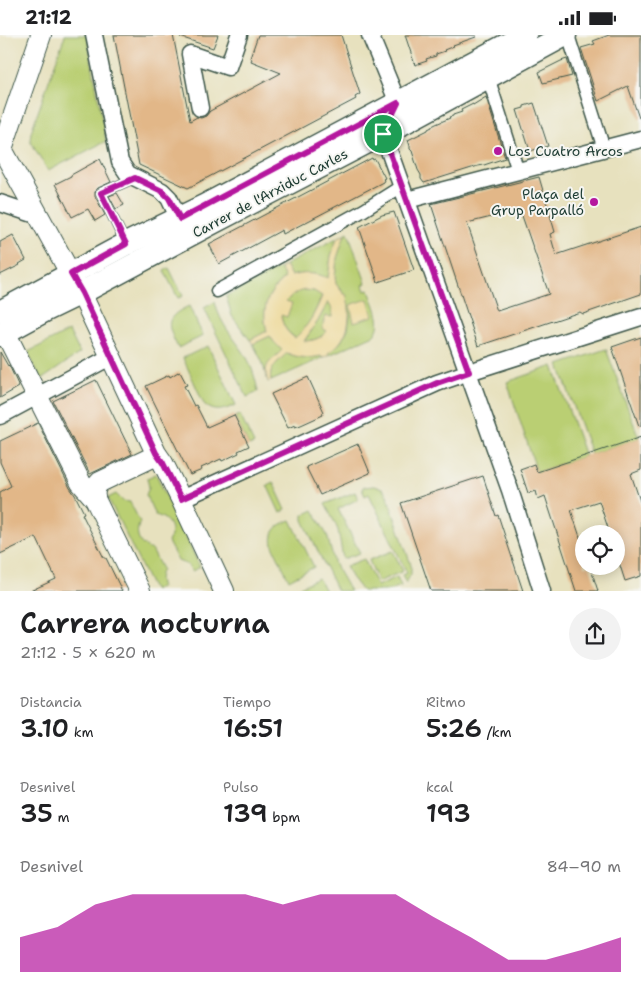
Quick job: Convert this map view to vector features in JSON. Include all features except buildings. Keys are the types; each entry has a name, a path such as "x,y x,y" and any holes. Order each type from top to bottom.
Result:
{"main road":[{"name":"Carrer de l'Arxiduc Carles","path":"2,326 46,310 126,244 180,219 525,35"},
{"name":"Carrer de l'Arxiduc Carles","path":"76,284 212,223 567,35"}],"street":[{"path":"41,35 1,151 76,284 157,455 181,499 219,589"},
{"path":"94,35 120,162 131,176"},
{"path":"200,107 190,54 228,67 239,35"},
{"path":"370,35 398,103 383,134 510,489 542,591"},
{"path":"567,35 604,149"},
{"path":"488,77 518,171"},
{"path":"217,291 364,210 404,193 518,171 543,170 604,149 641,139"},
{"name":"Carrer de l'Arxiduc Carles","path":"131,176 162,191 169,198 180,219"},
{"path":"0,203 39,216"},
{"path":"181,499 437,383 641,317"},
{"path":"2,326 81,483 94,499 140,591"},
{"path":"0,416 110,357"},
{"path":"94,499 94,492 100,482 157,455"}],"lane":[{"path":"126,244 101,193 131,176"}],"green space":[{"path":"65,35 87,35 106,141 48,171 30,140 31,132"},
{"path":"348,232 366,283 363,285 365,291 369,290 375,307 378,325 374,335 329,355 327,353 341,342 348,329 350,315 347,301 336,284 335,277 337,258 345,234"},
{"path":"337,238 331,256 328,278 310,274 291,276 285,265"},
{"path":"169,268 183,296 178,298 164,271"},
{"path":"280,268 285,278 274,289 267,301 265,323 267,331 250,340 232,316 226,296"},
{"path":"305,290 314,291 322,295 317,308 305,328 296,338 290,334 282,322 281,314 287,316 286,301 295,294"},
{"path":"215,302 220,317 246,356 254,374 258,392 247,397 204,308"},
{"path":"328,302 332,309 332,317 322,328 328,330 317,339 304,341 311,332"},
{"path":"189,306 203,336 178,348 171,333 171,318"},
{"path":"69,331 80,353 41,380 28,352"},
{"path":"270,336 282,350 267,366 265,372 262,361 253,344"},
{"path":"208,346 236,405 224,410 212,409 204,404 183,358"},
{"path":"606,349 639,438 591,454 559,365"},
{"path":"287,353 300,357 321,356 322,358 271,381 271,372"},
{"path":"553,366 585,456 537,472 507,382"},
{"path":"240,415 254,444 249,446 235,417"},
{"path":"156,474 200,567 192,571 188,565 178,561 168,542 171,529 167,521 155,515 146,495 149,487 147,478"},
{"path":"273,482 286,510 280,513 267,485"},
{"path":"374,486 382,489 387,495 411,565 411,574 406,583 402,575 407,573 369,494 365,496 362,489 363,487"},
{"path":"355,492 358,499 338,509 360,553 343,559 338,530 325,504"},
{"path":"116,494 123,501 130,502 140,522 138,527 139,539 144,546 152,550 162,569 159,578 161,587 153,590 108,498"},
{"path":"313,510 327,535 335,565 350,591 337,591 303,520 303,515"},
{"path":"291,520 314,567 289,580 272,540 276,529"},
{"path":"393,551 403,571 378,582 369,560"},
{"path":"364,559 377,586 397,577 401,586 386,591 362,591 351,577 346,566"},
{"path":"318,578 325,591 294,590"}],"sand":[{"path":"345,234 337,258 335,277 336,284 346,294 348,302 349,319 345,335 341,342 328,353 329,355 322,358 321,356 299,357 287,353 271,372 271,381 268,382 266,371 268,364 282,350 270,336 253,344 250,340 267,331 265,308 267,301 274,289 285,278 280,268 285,265 291,276 310,274 328,278 331,256 337,238","holes":["305,290 314,291 322,296 311,319 295,338 285,328 281,315 287,317 292,303 286,301 295,294","328,302 332,309 332,317 326,316 322,328 327,331 317,339 304,341"]},
{"path":"368,299 373,316 354,322 350,305"}],"place":[{"name":"Los Cuatro Arcos","path":"498,151"},
{"name":"Plaça del Grup Parpalló","path":"594,202"}],"route":[{"path":"398,103 383,134 469,372 437,383 181,499 156,453 82,293 71,274 126,244 101,193 135,178 162,191 169,198 180,219 398,103"}]}
